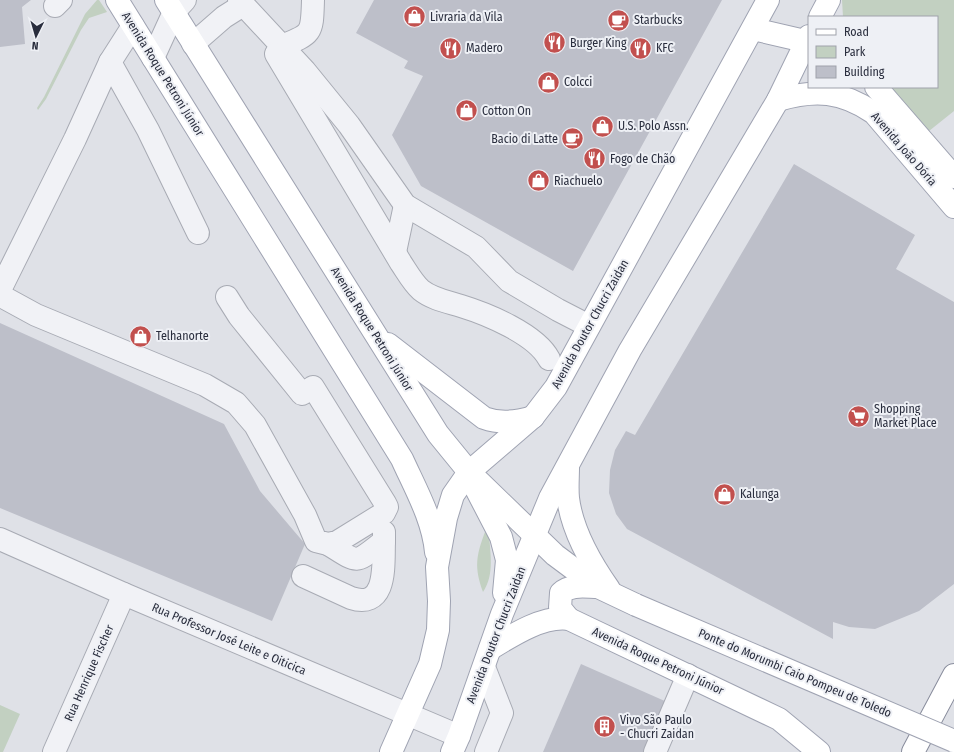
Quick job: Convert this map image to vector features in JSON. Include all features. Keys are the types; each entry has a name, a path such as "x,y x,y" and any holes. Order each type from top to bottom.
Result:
{"main road":[{"name":"Avenida Roque Petroni Júnior","path":"117,0 402,459 431,527 435,544 437,567"},
{"name":"Avenida Doutor Chucri Zaidan","path":"392,752 430,664 438,630 439,601 437,567 446,518 454,495 468,472 533,417 556,387 768,0"},
{"path":"821,16 830,0"},
{"path":"830,0 831,16"},
{"name":"Avenida Roque Petroni Júnior","path":"175,4 193,44 438,434 468,472 534,537 566,564 605,590 636,605"},
{"path":"752,29 808,40"},
{"name":"Avenida Doutor Chucri Zaidan","path":"455,744 502,614 550,498 633,344 778,100 808,40"},
{"name":"Avenida João Dória","path":"877,88 954,177"},
{"name":"Avenida João Dória","path":"778,100 818,90 849,98 874,113 954,207"},
{"path":"376,334 484,418 495,422 506,422 533,417"},
{"path":"568,463 568,498 577,529 605,590"},
{"path":"468,472 480,499 501,537 507,560 502,614"},
{"path":"569,619 560,608 561,593 567,588 571,587 605,590"},
{"name":"Ponte do Morumbi Caio Pompeu de Toledo","path":"636,605 954,741"},
{"path":"487,658 525,628 560,618 569,619"},
{"name":"Avenida Roque Petroni Júnior","path":"569,619 779,718 819,752"},
{"path":"913,752 954,675"}],"street":[{"path":"281,46 300,38 310,31 312,24 313,0"},
{"path":"153,58 175,4"},
{"path":"245,6 305,71 349,126 405,205 476,247 509,281 558,310 589,326"},
{"path":"193,44 224,17 245,6"},
{"path":"245,6 395,252 421,290 432,297 484,314 507,324 544,350 549,359"},
{"path":"133,26 110,62 75,139 1,288 3,297 36,315 205,385 236,403 255,425 305,515 316,541 328,544 351,558 357,559 362,558 384,541"},
{"path":"110,62 148,130 198,233"},
{"path":"395,252 405,205"},
{"path":"227,297 239,316 302,394 313,387 385,503 381,585 377,593 367,599 359,600 351,598 303,576"},
{"path":"328,544 346,538 384,513"},
{"name":"Rua Professor José Leite e Oiticica","path":"0,538 124,594 409,715 455,744"},
{"name":"Rua Henrique Fischer","path":"54,752 124,594"},
{"path":"486,752 502,713 487,658"},
{"path":"655,752 688,675"}],"green space":[{"path":"97,0 99,0 107,12 89,18 81,30 46,99 38,110 37,108 44,97 85,14"},
{"path":"842,0 954,0 954,111 929,131 890,88 938,88 938,16 843,16"},
{"path":"485,532 489,533 491,563 489,578 483,592 478,575 477,562"},
{"path":"0,705 20,714 3,752 0,752"}],"building":[{"path":"0,0 31,0 22,7 25,44 0,47"},
{"path":"374,0 722,0 573,271 421,186 392,135 423,76 404,68 408,61 356,33"},
{"path":"794,164 915,235 896,269 954,302 954,584 919,611 875,629 849,627 833,622 833,639 627,529 616,514 609,493 610,470 615,450 626,431 635,435"},
{"path":"0,323 224,424 260,491 305,544 272,621 0,508"},
{"name":"Vivo São Paulo - Chucri Zaidan","path":"581,664 667,702 646,752 543,752"}],"place":[{"name":"Livraria da Vila","path":"415,17"},
{"name":"Starbucks","path":"619,20"},
{"name":"Burger King","path":"554,43"},
{"name":"Madero","path":"451,48"},
{"name":"KFC","path":"641,48"},
{"name":"Colcci","path":"548,82"},
{"name":"Cotton On","path":"467,111"},
{"name":"U.S. Polo Assn.","path":"602,126"},
{"name":"Bacio di Latte","path":"573,139"},
{"name":"Fogo de Chão","path":"595,159"},
{"name":"Riachuelo","path":"539,181"},
{"name":"Telhanorte","path":"140,336"},
{"name":"Shopping Market Place","path":"859,416"},
{"name":"Kalunga","path":"725,494"},
{"name":"Vivo São Paulo - Chucri Zaidan","path":"605,727"}]}
